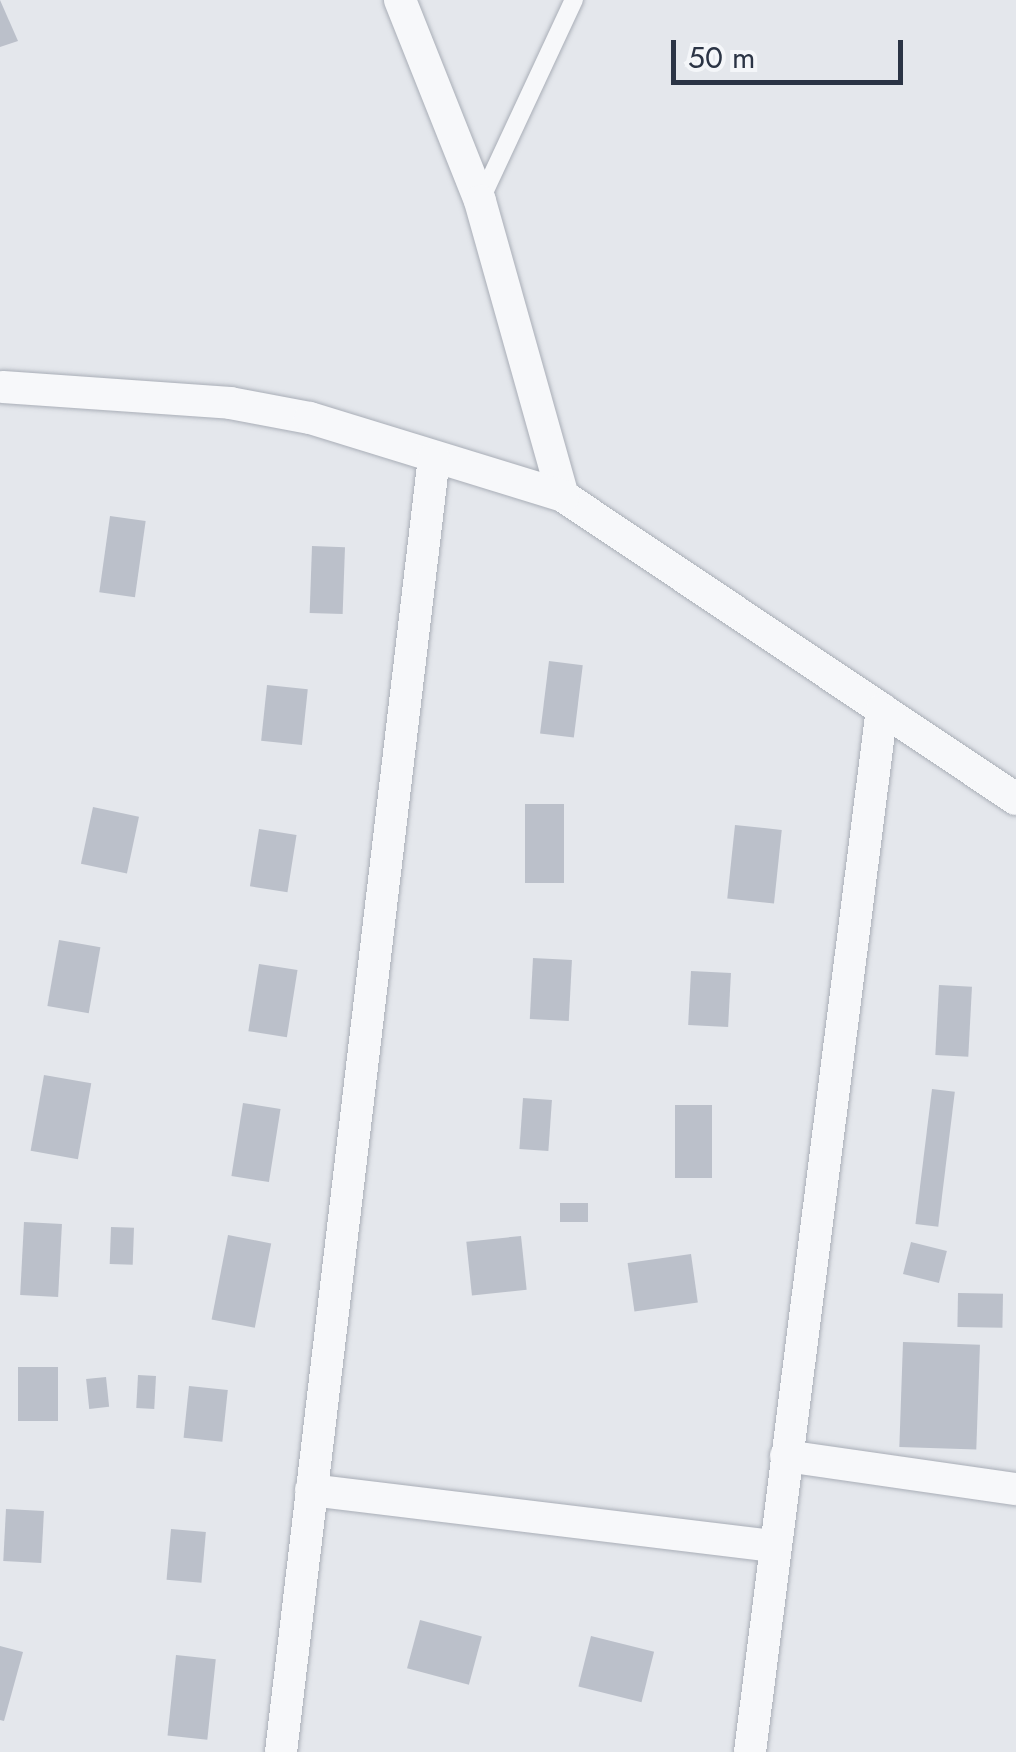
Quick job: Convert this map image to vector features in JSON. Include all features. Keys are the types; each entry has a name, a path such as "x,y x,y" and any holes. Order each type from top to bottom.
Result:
{"street":[{"path":"400,0 480,201 563,496"},
{"path":"1,390 230,403 563,496 1016,799"},
{"path":"281,1752 434,458"},
{"path":"750,1752 882,709"},
{"path":"786,1456 1016,1489"},
{"path":"311,1490 775,1546"}],"lane":[{"path":"480,201 574,0"}],"building":[{"path":"0,0 18,41 0,47"},
{"path":"110,516 146,521 135,597 99,592"},
{"path":"312,546 345,547 343,614 310,613"},
{"path":"549,661 583,665 574,738 540,733"},
{"path":"267,685 308,689 302,745 261,741"},
{"path":"525,804 564,804 564,883 525,883"},
{"path":"93,807 139,817 127,874 81,864"},
{"path":"735,825 782,830 774,904 727,899"},
{"path":"259,829 297,835 287,892 250,886"},
{"path":"59,940 100,947 89,1013 47,1006"},
{"path":"533,958 572,960 569,1021 530,1019"},
{"path":"259,964 298,970 287,1037 248,1031"},
{"path":"691,971 731,973 728,1027 688,1025"},
{"path":"939,985 972,987 968,1057 935,1055"},
{"path":"44,1075 91,1083 78,1159 31,1151"},
{"path":"932,1089 955,1092 938,1227 915,1224"},
{"path":"523,1098 552,1100 548,1151 519,1149"},
{"path":"243,1103 281,1109 269,1182 231,1176"},
{"path":"675,1105 712,1105 712,1178 675,1178"},
{"path":"560,1203 588,1203 588,1222 560,1222"},
{"path":"24,1222 62,1224 58,1297 20,1295"},
{"path":"111,1227 134,1228 133,1265 110,1264"},
{"path":"228,1235 271,1243 255,1328 212,1319"},
{"path":"521,1236 527,1290 472,1295 466,1242"},
{"path":"911,1242 947,1251 939,1283 903,1274"},
{"path":"691,1254 698,1303 634,1311 628,1263"},
{"path":"958,1293 1003,1294 1002,1328 957,1327"},
{"path":"903,1342 980,1345 976,1450 899,1447"},
{"path":"18,1367 58,1367 58,1421 18,1421"},
{"path":"138,1375 156,1376 154,1409 136,1408"},
{"path":"106,1377 109,1407 89,1409 86,1379"},
{"path":"189,1386 228,1390 222,1442 184,1438"},
{"path":"6,1509 44,1511 41,1563 3,1561"},
{"path":"171,1529 206,1532 201,1583 167,1580"},
{"path":"420,1620 482,1637 469,1685 407,1668"},
{"path":"591,1636 654,1652 641,1702 578,1686"},
{"path":"0,1646 23,1652 4,1721 0,1720"},
{"path":"176,1655 216,1659 207,1740 168,1736"}]}
